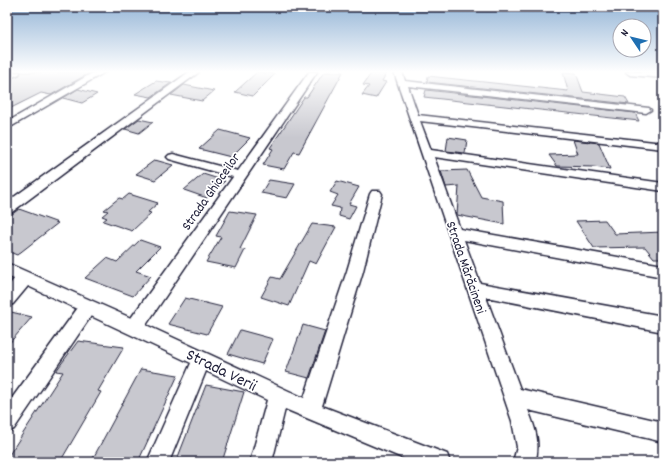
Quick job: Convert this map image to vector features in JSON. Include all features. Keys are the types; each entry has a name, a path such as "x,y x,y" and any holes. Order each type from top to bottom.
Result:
{"street":[{"path":"7,126 63,94"},
{"path":"7,209 164,94"},
{"name":"Strada Ghioceilor","path":"134,328 297,94"},
{"name":"Strada Mărăcineni","path":"405,94 514,397 525,433 528,456 524,462"},
{"path":"522,94 646,110"},
{"path":"413,117 663,146"},
{"path":"426,152 663,186"},
{"path":"173,157 240,175"},
{"path":"310,412 355,271 376,194"},
{"path":"456,233 663,271"},
{"name":"Strada Verii","path":"7,269 202,359 310,412 439,462"},
{"path":"7,299 26,277"},
{"path":"474,288 663,324"},
{"path":"7,422 88,307"},
{"path":"158,462 202,359"},
{"path":"261,462 278,396"},
{"path":"514,397 663,432"}],"building":[{"path":"7,94 39,94 7,110"},
{"path":"70,94 97,94 82,103 63,98"},
{"path":"135,94 155,94 151,97"},
{"path":"172,94 211,94 202,101 171,95"},
{"path":"243,94 255,94 253,96"},
{"path":"309,94 331,94 299,153 294,152 284,169 263,165 273,149 270,148 304,97 307,97"},
{"path":"363,94 379,94 376,98 362,95"},
{"path":"425,94 461,94 635,113 639,121 424,97"},
{"path":"536,94 599,94 625,97 629,104"},
{"path":"139,119 153,122 139,133 125,129"},
{"path":"220,130 250,138 231,157 199,149"},
{"path":"448,137 467,140 465,153 446,151"},
{"path":"573,140 599,143 610,169 557,166 549,155 578,154"},
{"path":"155,160 173,165 155,180 136,174"},
{"path":"467,170 481,197 503,201 504,224 457,215 459,186 446,187 441,171"},
{"path":"203,174 225,181 207,198 184,190"},
{"path":"269,180 295,184 287,198 261,193"},
{"path":"337,181 359,187 349,204 356,206 349,219 339,216 340,208 331,206 338,195 330,192"},
{"path":"129,194 158,203 148,212 151,213 132,231 103,221 107,218 102,216 108,211 104,210 119,198 123,199"},
{"path":"19,209 58,223 17,255 7,251 7,218"},
{"path":"230,211 257,215 240,249 245,250 236,268 206,262 221,237 216,236"},
{"path":"605,220 615,234 663,232 663,258 654,258 645,247 594,248 576,221"},
{"path":"312,224 336,227 316,264 309,261 289,306 261,297 272,277 280,279"},
{"path":"140,240 160,247 136,271 151,276 133,296 85,278 107,258 117,262"},
{"path":"185,298 222,307 207,334 168,324"},
{"path":"7,311 32,317 7,346"},
{"path":"303,325 325,331 309,378 286,372"},
{"path":"240,330 273,339 262,364 228,354"},
{"path":"78,341 124,347 98,391 101,392 60,462 7,462 7,458 63,372 56,371"},
{"path":"141,369 178,375 138,462 91,462"},
{"path":"206,385 244,392 222,462 176,462"}]}
